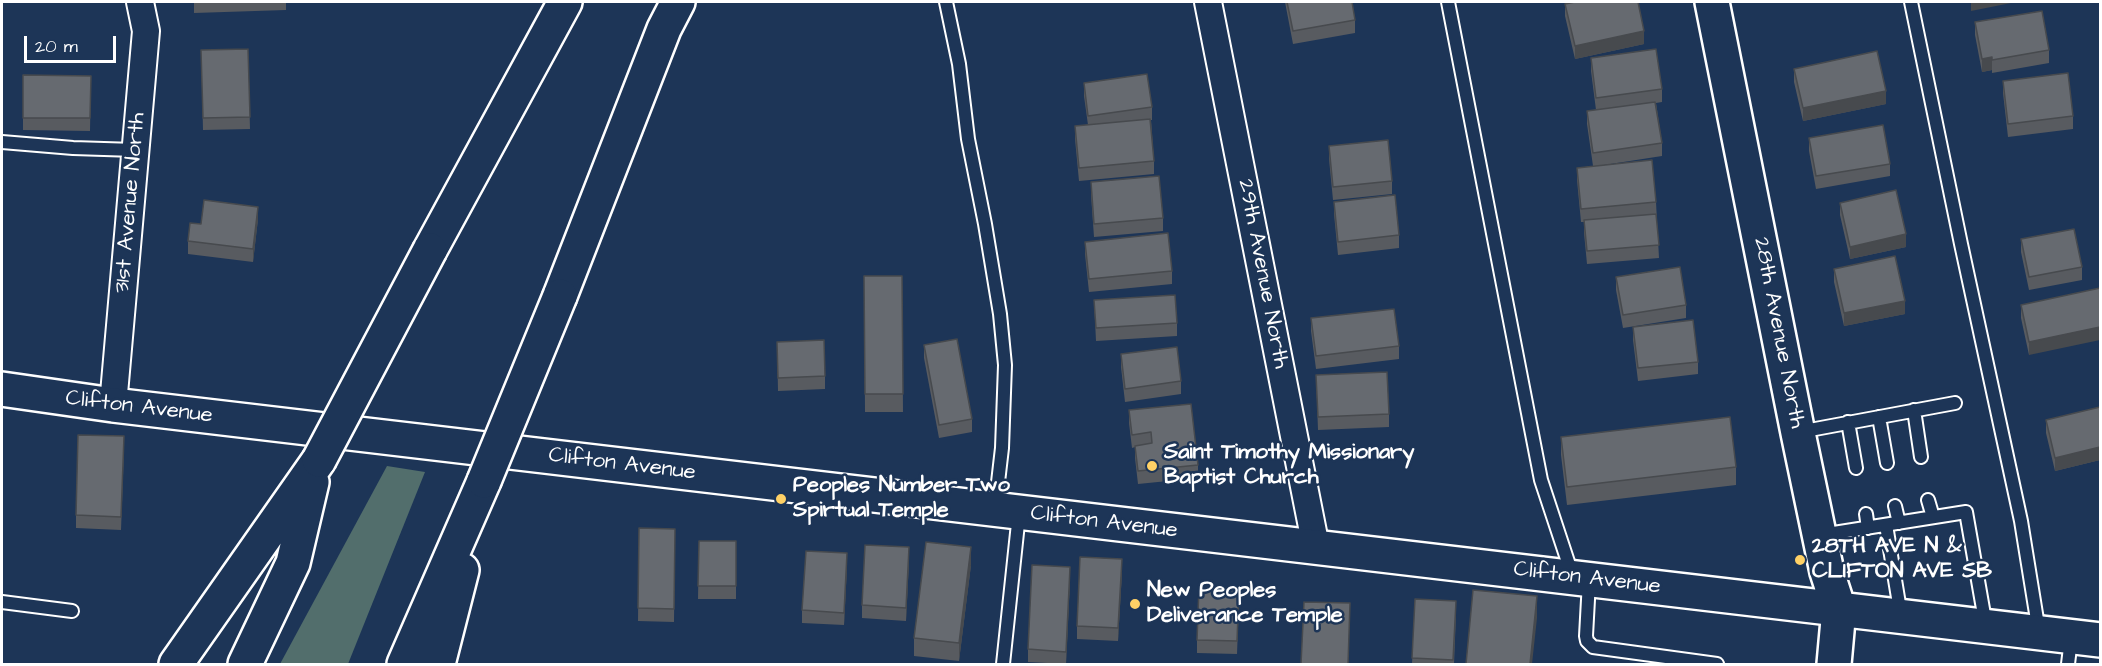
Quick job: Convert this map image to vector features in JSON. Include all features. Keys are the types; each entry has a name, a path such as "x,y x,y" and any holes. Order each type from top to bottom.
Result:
{"main road":[{"path":"176,664 318,463 430,250 565,2"},
{"path":"404,664 484,481 560,296 664,29 678,2"},
{"name":"28th Avenue North","path":"1712,2 1827,572 1839,609 1834,664"},
{"name":"Clifton Avenue","path":"2,389 113,405 2039,633 2080,647"},
{"path":"245,664 293,563 318,463"},
{"path":"438,664 484,481"}],"street":[{"name":"31st Avenue North","path":"113,405 146,31 140,2"},
{"name":"29th Avenue North","path":"1208,2 1316,548"}],"lane":[{"path":"946,2 959,64 968,139 986,224 1000,314 1005,365 1002,448 1007,511 1003,664"},
{"path":"1448,2 1541,480 1581,579 1587,641 1593,647 1717,664"},
{"path":"1911,2 2022,521 2039,633"},
{"path":"2,142 135,150"},
{"path":"1798,433 1955,403"},
{"path":"1914,410 1920,457"},
{"path":"1879,417 1887,464"},
{"path":"1848,422 1857,468"},
{"path":"1928,500 1933,517"},
{"path":"1895,506 1892,524 1902,617"},
{"path":"1821,535 1966,512 1987,627"},
{"path":"1866,514 1868,528"},
{"path":"2,602 72,611"}],"green space":[{"path":"387,466 425,472 348,664 280,664"}],"building":[{"path":"1287,2 1352,2 1355,20 1293,31"},
{"path":"1638,2 1644,31 1575,46 1565,4"},
{"path":"2042,11 2049,50 1992,60 1992,57 1982,59 1975,22"},
{"path":"248,49 250,117 203,118 201,50"},
{"path":"1656,49 1662,89 1596,98 1591,58"},
{"path":"1877,51 1886,91 1803,108 1794,69"},
{"path":"2068,73 2073,116 2008,124 2003,81"},
{"path":"1147,74 1152,107 1088,116 1084,83"},
{"path":"23,75 91,76 90,118 23,118"},
{"path":"1655,102 1662,143 1593,153 1587,111"},
{"path":"1150,119 1154,161 1079,168 1075,126"},
{"path":"1883,125 1890,164 1816,176 1809,138"},
{"path":"1388,140 1392,181 1333,187 1329,146"},
{"path":"1652,160 1656,202 1581,209 1577,168"},
{"path":"1159,176 1163,218 1094,224 1091,182"},
{"path":"1896,190 1906,234 1850,247 1840,203"},
{"path":"1395,195 1399,235 1338,242 1334,202"},
{"path":"204,200 258,207 253,249 188,241 190,223 201,224"},
{"path":"1656,214 1659,245 1587,251 1584,220"},
{"path":"2074,229 2082,267 2029,277 2021,239"},
{"path":"1168,233 1172,271 1089,279 1085,242"},
{"path":"1895,256 1905,301 1844,313 1834,269"},
{"path":"1680,267 1686,305 1623,315 1616,277"},
{"path":"864,276 902,276 903,394 865,394"},
{"path":"2100,288 2100,327 2029,342 2021,305"},
{"path":"1175,295 1177,323 1096,328 1094,300"},
{"path":"1394,309 1399,346 1316,356 1311,318"},
{"path":"1693,320 1698,362 1638,368 1633,327"},
{"path":"957,339 972,419 939,425 924,345"},
{"path":"824,340 825,376 778,378 777,342"},
{"path":"1177,347 1181,381 1125,389 1121,354"},
{"path":"1387,372 1389,414 1318,417 1316,375"},
{"path":"1191,404 1198,465 1138,471 1135,446 1152,443 1151,432 1132,435 1129,410"},
{"path":"2100,407 2100,447 2055,458 2046,420"},
{"path":"1730,417 1736,467 1567,487 1561,437"},
{"path":"78,435 124,436 121,517 76,515"},
{"path":"639,528 675,529 674,609 638,608"},
{"path":"699,541 736,541 736,586 698,586"},
{"path":"926,542 971,547 959,643 914,638"},
{"path":"865,545 909,547 906,608 862,605"},
{"path":"806,551 847,553 844,613 802,610"},
{"path":"1080,557 1122,559 1118,628 1077,626"},
{"path":"1032,565 1070,567 1066,652 1028,649"},
{"path":"1199,587 1239,589 1237,641 1197,640"},
{"path":"1473,590 1537,596 1530,664 1466,664"},
{"path":"1415,599 1456,601 1453,660 1412,658"},
{"path":"1304,602 1350,603 1348,664 1301,664"}],"place":[{"name":"Saint Timothy Missionary Baptist Church","path":"1152,466"},
{"name":"Peoples Number Two Spirtual Temple","path":"781,499"},
{"name":"28TH AVE N & CLIFTON AVE SB","path":"1800,560"},
{"name":"New Peoples Deliverance Temple","path":"1135,604"}]}
